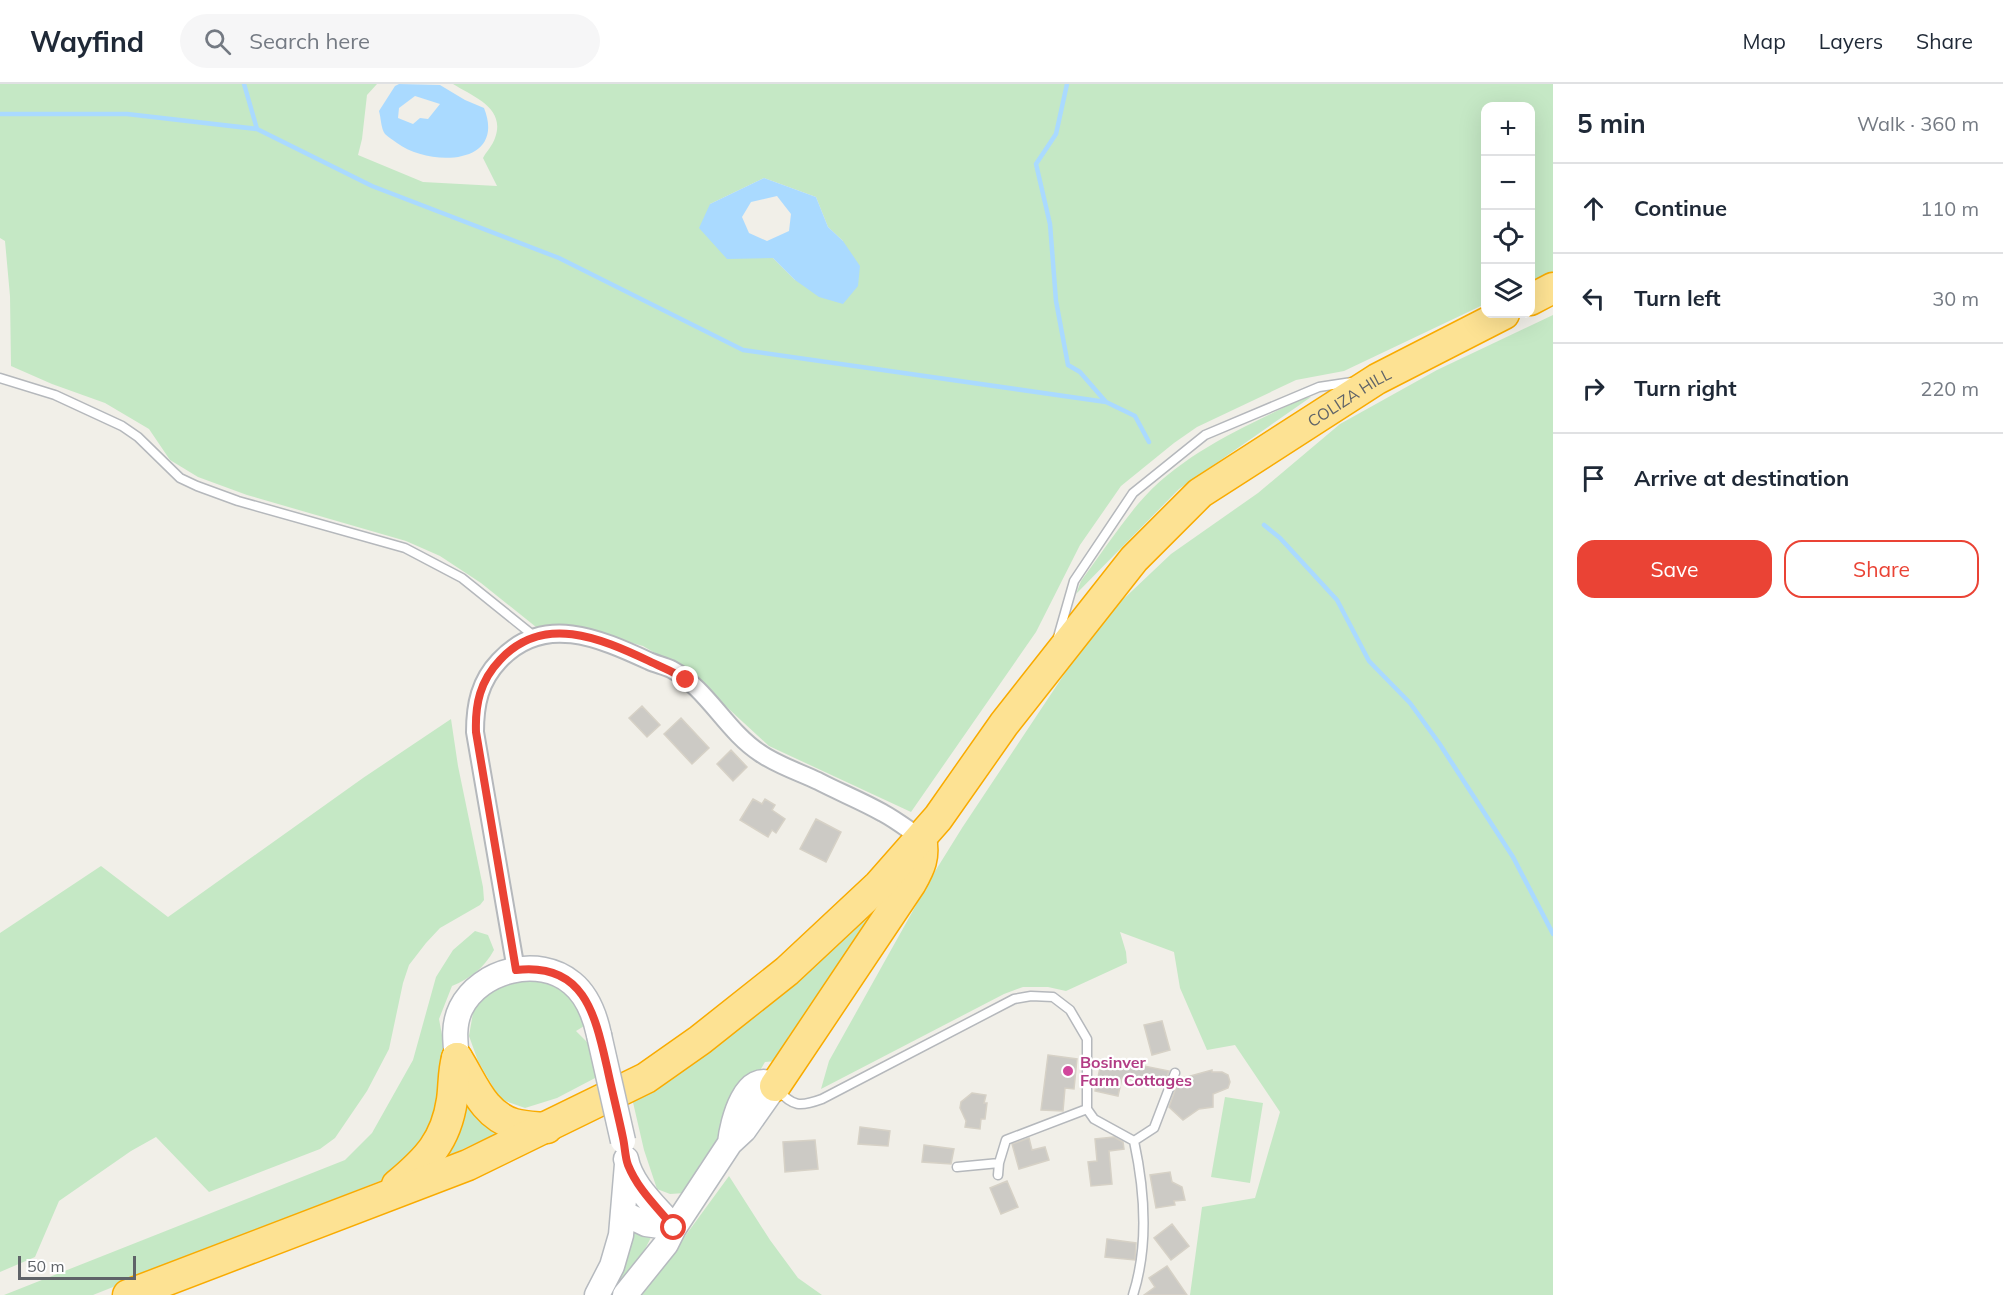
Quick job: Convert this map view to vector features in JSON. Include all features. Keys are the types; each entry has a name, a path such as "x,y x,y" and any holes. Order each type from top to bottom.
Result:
{"highway":[{"path":"1535,297 1553,288"},
{"name":"COLIZA HILL","path":"128,1295 468,1165 646,1078 728,1018 787,970 831,932 879,885 953,798 1004,724 1134,559 1200,493 1377,379 1496,318"},
{"path":"775,1086 911,883 921,865 924,852 921,838"},
{"path":"457,1058 489,1110 514,1124 547,1128"},
{"path":"383,1197 412,1172 438,1144 452,1102 454,1068 457,1058"}],"street":[{"path":"516,970 476,732 475,714 477,698 492,668 516,645 534,636 556,633 580,634 671,669 700,692 730,728 760,754 884,813 921,838"},
{"path":"457,1058 456,1023 467,999 497,975 528,968 542,970 573,983 587,1000 600,1035 625,1153 631,1203 607,1278 597,1295"},
{"path":"625,1295 666,1244 674,1228 730,1143 732,1126 750,1087 756,1082 763,1081 768,1081 775,1086"},
{"path":"631,1203 674,1228"}],"lane":[{"path":"0,378 55,395 122,426 138,437 180,478 197,486 238,501 405,548 462,578 534,636"},
{"path":"1050,666 1074,581 1133,493 1205,435 1319,387 1377,379"},
{"path":"775,1086 784,1097 795,1104 802,1105 822,1100 1014,999 1031,996 1053,997 1070,1010 1087,1040 1087,1109 1094,1119 1134,1141"},
{"path":"1134,1141 1154,1128 1175,1073"},
{"path":"998,1175 1006,1140 1087,1109"},
{"path":"1133,1295 1144,1247 1144,1212 1134,1141"},
{"path":"957,1167 999,1163"}],"green space":[{"path":"0,84 377,84 367,95 358,155 423,182 497,186 483,158 495,138 496,119 486,105 453,84 1553,84 1553,272 1535,281 1535,102 1481,102 1481,306 1344,371 1296,380 1197,427 1121,486 1080,545 1036,632 911,812 769,746 691,674 643,646 589,631 536,627 481,583 440,556 406,541 247,495 198,477 170,460 149,429 105,403 11,366 10,296 5,241 0,238","holes":["764,178 816,197 828,227 843,241 795,280 710,204"]},
{"path":"1553,315 1553,1295 1190,1295 1202,1207 1255,1198 1280,1112 1235,1045 1207,1050 1180,988 1174,952 1120,932 1127,963 1066,991 1048,987 1023,987 1004,994 821,1089 829,1061 934,873 1069,667 1114,608 1171,554 1258,493 1340,424 1437,370"},
{"path":"1311,397 1179,489 1076,594 1081,581 1138,504 1174,470 1237,431 1303,398"},
{"path":"451,719 484,900 480,905 440,928 409,965 389,1049 367,1091 335,1138 320,1149 209,1192 156,1137 131,1151 59,1201 35,1257 0,1272 0,933 101,866 168,917 363,778"},
{"path":"907,876 788,1037 788,1051 777,1061 765,1062 723,1133 700,1164 685,1193 670,1194 657,1189 644,1150 632,1098"},
{"path":"475,931 488,935 494,950 476,972 452,986 439,1019 447,1062 445,1114 405,1171 93,1295 4,1295 345,1160 372,1133 413,1060 436,977 453,950"},
{"path":"524,978 553,980 579,999 589,1023 576,1031 588,1043 597,1077 557,1098 525,1108 500,1099 478,1061 469,1036 474,1007 495,988"},
{"path":"460,1090 500,1132 450,1155 445,1153"},
{"path":"1225,1097 1263,1103 1250,1183 1211,1177"},
{"path":"729,1176 770,1240 798,1278 822,1295 642,1295"},
{"path":"631,1221 654,1230 625,1280 613,1295 604,1295"}],"water":[{"path":"399,84 440,85 484,108 488,127 485,141 475,151 445,158 411,151 397,143 384,132 379,111 395,86","holes":["415,96 440,104 428,119 420,118 413,124 398,118 399,108"]},
{"path":"764,178 816,197 828,227 843,241 860,266 858,286 843,304 819,297 795,280 773,258 727,259 699,228 710,204","holes":["777,196 791,214 789,231 767,241 749,233 742,217 751,202"]}],"building":[{"path":"642,706 660,725 647,737 629,718"},
{"path":"681,718 709,748 692,764 664,734"},
{"path":"731,750 747,767 733,781 717,764"},
{"path":"753,799 762,804 765,799 775,805 772,810 785,819 776,833 772,830 768,837 740,820"},
{"path":"816,819 841,832 826,862 800,849"},
{"path":"1162,1021 1170,1050 1152,1055 1144,1025"},
{"path":"1048,1055 1077,1059 1074,1089 1065,1088 1063,1111 1041,1110"},
{"path":"1109,1059 1169,1071 1163,1086 1122,1078 1118,1096 1095,1091 1101,1063 1108,1064"},
{"path":"1212,1070 1212,1072 1222,1072 1228,1075 1230,1082 1228,1088 1213,1094 1213,1107 1199,1109 1183,1120 1169,1107 1179,1079"},
{"path":"972,1093 986,1095 985,1119 981,1119 980,1129 965,1127 966,1121 960,1108 961,1102"},
{"path":"860,1127 890,1131 888,1146 858,1144"},
{"path":"1114,1137 1123,1142 1124,1149 1109,1151 1112,1184 1091,1186 1088,1162 1097,1161 1095,1139"},
{"path":"1029,1138 1032,1150 1045,1147 1049,1160 1019,1169 1012,1144"},
{"path":"815,1140 818,1169 785,1172 783,1142"},
{"path":"924,1145 954,1149 951,1164 922,1162"},
{"path":"1170,1172 1172,1182 1182,1187 1185,1200 1174,1201 1175,1205 1156,1208 1150,1175"},
{"path":"1007,1181 1018,1207 1001,1214 990,1188"},
{"path":"1172,1224 1189,1246 1171,1260 1154,1238"},
{"path":"1107,1239 1136,1243 1135,1260 1105,1257"},
{"path":"1167,1266 1187,1295 1144,1295 1155,1287 1149,1278"}],"waterway":[{"path":"244,84 257,129 372,186 559,258 743,350 1106,402"},
{"path":"1067,84 1056,134 1036,164 1050,224 1056,301 1068,365 1080,372 1106,402 1135,416 1149,442"},
{"path":"0,114 127,114 257,129"},
{"path":"1264,525 1280,538 1337,600 1369,661 1410,703 1439,743 1513,857 1553,934"}],"place":[{"name":"Bosinver Farm Cottages","path":"1068,1071"}],"route":[{"path":"674,1228 645,1194 627,1164 600,1035 587,1000 581,991 565,978 542,970 528,968 516,970 476,732 475,714 477,698 492,668 516,645 534,636 556,633 580,634 671,669 686,680"}]}
